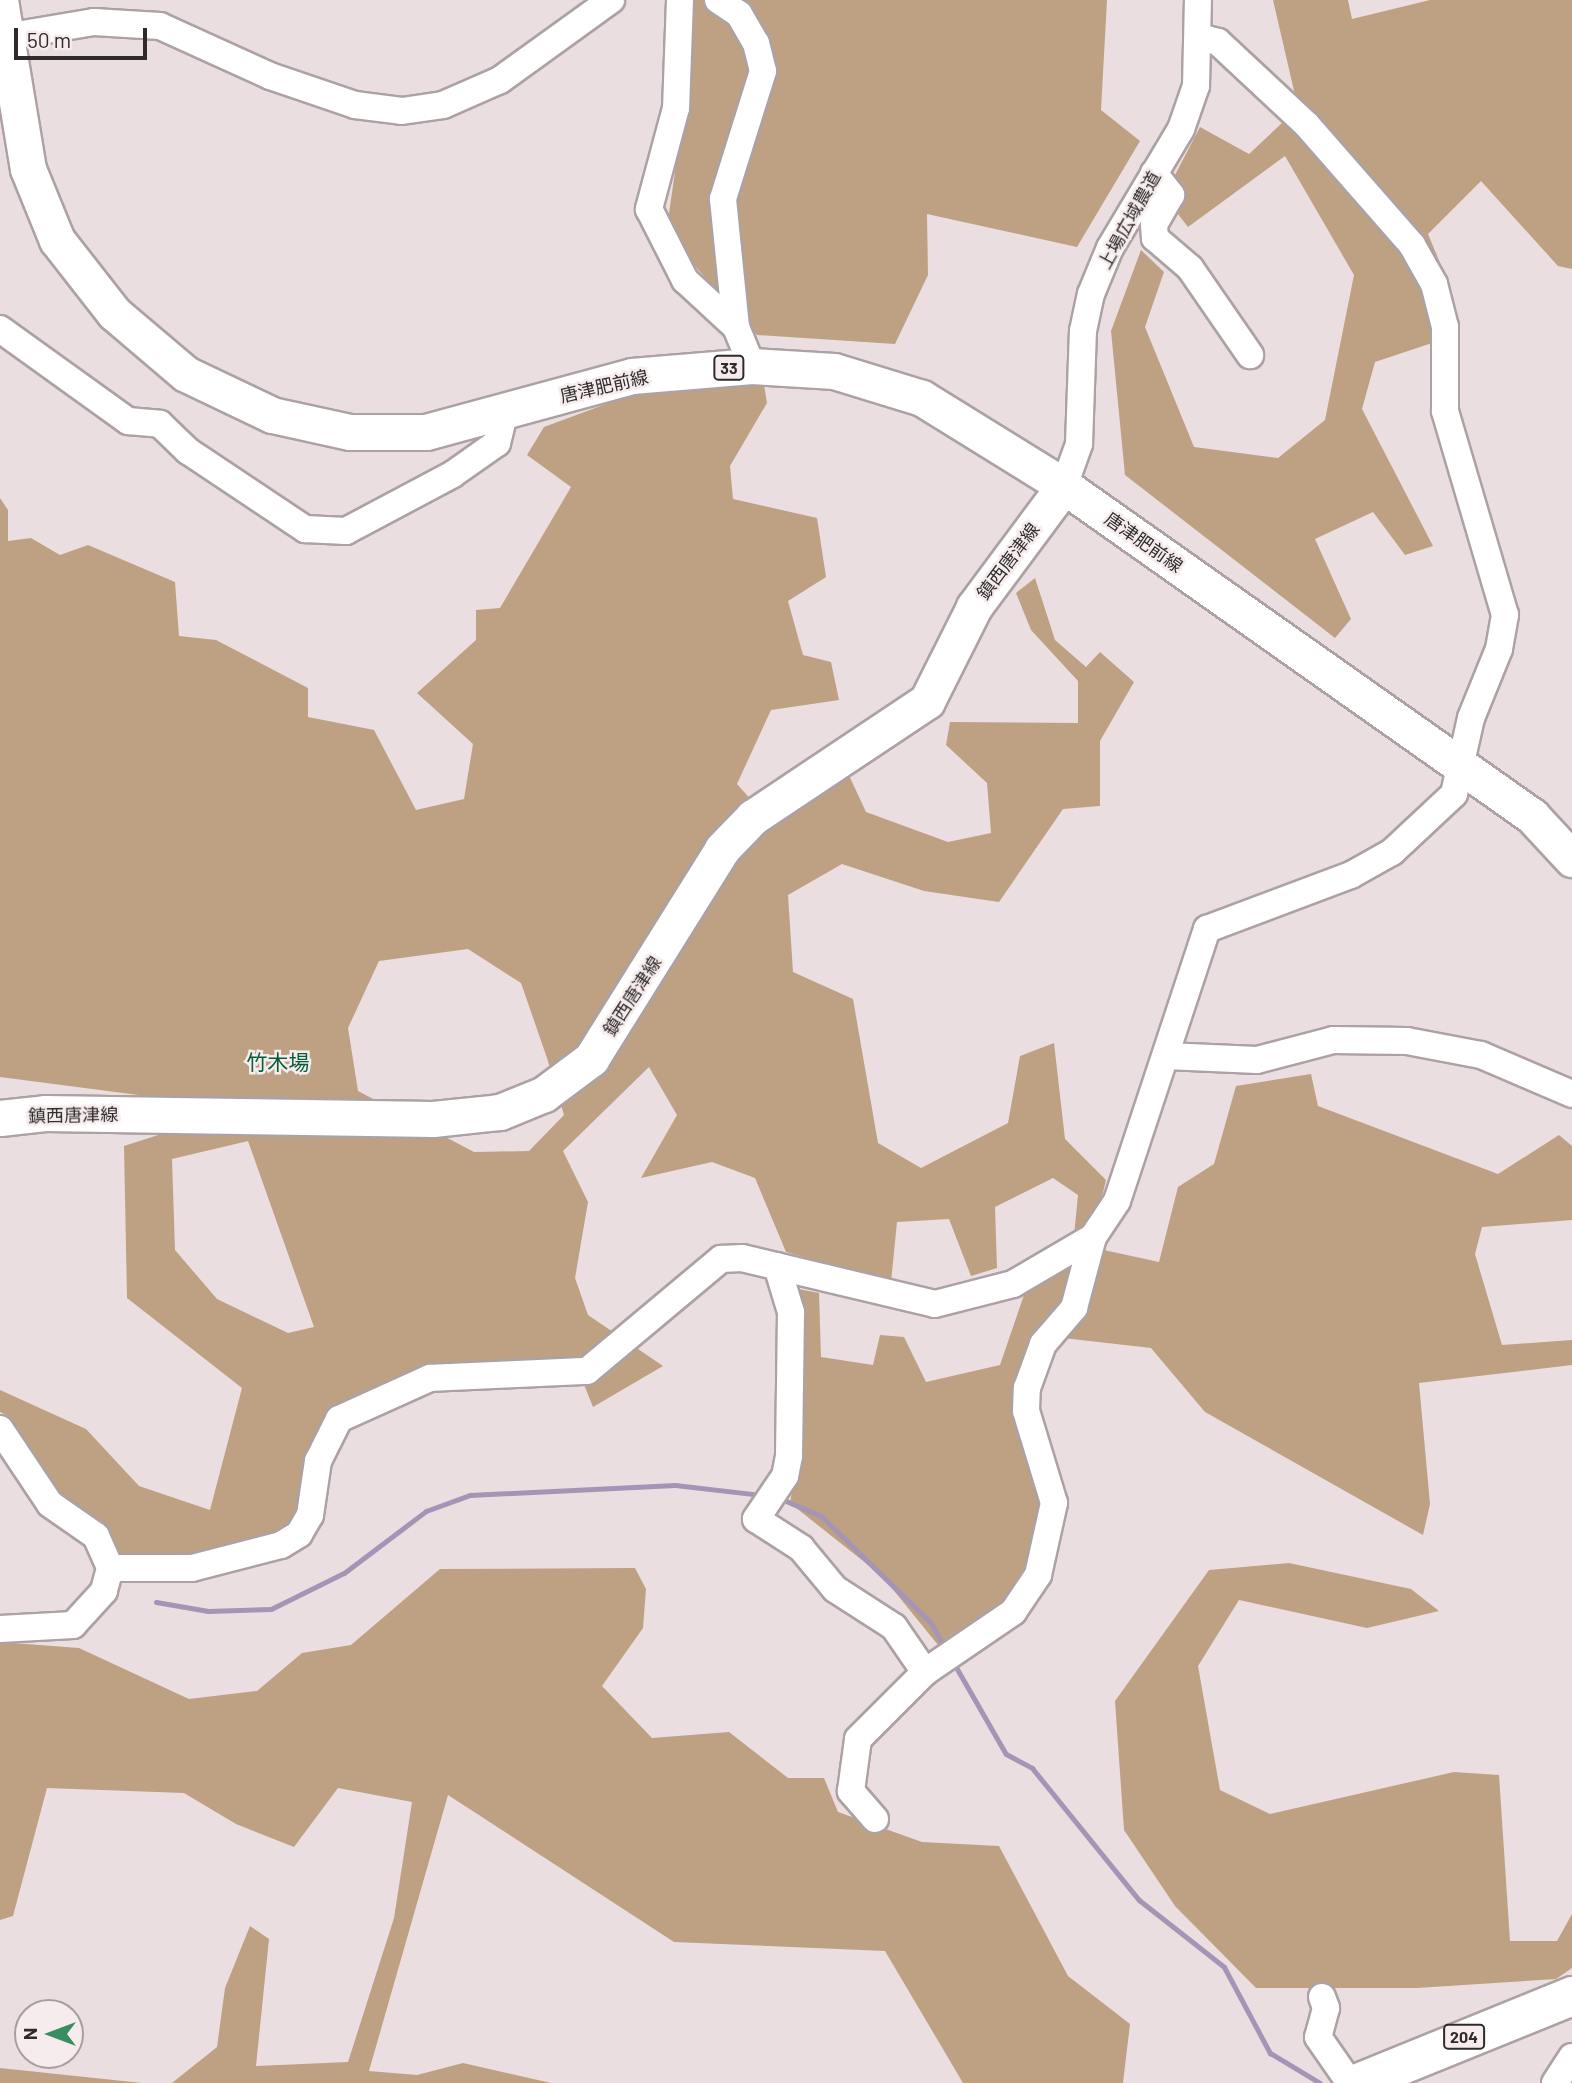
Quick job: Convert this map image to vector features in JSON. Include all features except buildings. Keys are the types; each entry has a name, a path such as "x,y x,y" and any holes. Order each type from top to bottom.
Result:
{"highway":[{"name":"204","path":"1358,2083 1572,1996"}],"main road":[{"name":"唐津肥前線","path":"1,0 28,169 57,240 114,313 186,374 272,415 351,432 426,432 632,376 752,366 834,371 922,398 1064,486 1532,816 1572,859"},
{"name":"鎮西唐津線","path":"0,1118 45,1113 433,1119 500,1112 544,1094 591,1059 722,849 753,817 927,701 974,607 1064,486"}],"street":[{"path":"5,37 94,22 160,26 270,76 355,105 402,111 443,105 500,80 611,0"},
{"path":"680,0 676,108 649,209 685,280 736,327"},
{"path":"718,0 739,15 756,43 763,71 723,199 736,327 752,366"},
{"name":"上場広域農道","path":"1064,486 1079,444 1083,331 1091,293 1196,86 1198,0"},
{"path":"875,1819 851,1791 858,1739 931,1668 1013,1612 1038,1575 1054,1503 1026,1411 1027,1388 1043,1344 1074,1308 1093,1237 1117,1201 1207,929 1218,920 1351,875 1392,852 1442,811 1454,794 1458,765 1505,615 1446,411 1445,327 1434,284 1412,245 1307,125 1218,42 1199,37"},
{"path":"1154,173 1171,195 1154,225 1155,238 1190,268 1250,355"},
{"path":"0,329 128,421 160,424 188,451 305,528 346,531 453,474 497,443 505,410"},
{"path":"1166,1056 1257,1060 1333,1040 1407,1041 1481,1055 1572,1094"},
{"path":"110,1568 192,1568 281,1545 299,1534 310,1515 318,1461 340,1419 430,1378 586,1371 721,1259 777,1266 935,1304 986,1295 1093,1237"},
{"path":"777,1266 791,1312 789,1456 756,1519 801,1548 835,1589 894,1627 931,1668"},
{"path":"0,1429 50,1504 96,1536 110,1568 104,1591 74,1625 0,1629"},
{"path":"1322,1997 1326,2008 1318,2037 1350,2083"},
{"path":"1555,2083 1572,2057"}],"shaded area":[{"path":"666,0 1107,0 1101,110 1140,141 1077,247 927,214 928,275 895,344 757,335 666,234 690,67"},
{"path":"1273,0 1348,0 1352,19 1430,0 1572,0 1572,269 1558,266 1481,181 1428,234 1445,275 1435,342 1375,362 1362,409 1433,546 1405,555 1373,512 1315,539 1351,619 1335,638 1125,475 1111,331 1141,250 1164,272 1145,327 1194,447 1278,458 1325,420 1354,275 1285,156 1188,227 1164,196 1200,127 1249,154 1298,108"},
{"path":"764,385 767,403 730,466 733,499 817,518 826,577 788,601 803,655 831,662 839,700 771,710 737,784 762,812 846,769 866,812 948,842 991,833 987,783 946,745 950,722 1078,723 1078,681 1031,630 1016,593 1035,578 1055,640 1086,667 1100,652 1134,682 1100,741 1100,806 1063,809 999,902 924,891 842,864 788,895 793,972 853,999 878,1143 921,1168 1008,1123 1020,1056 1054,1043 1065,1139 1106,1180 1090,1247 1159,1262 1178,1187 1214,1164 1236,1086 1311,1074 1318,1106 1498,1174 1559,1135 1572,1146 1572,1220 1482,1227 1475,1254 1502,1345 1572,1340 1572,1365 1419,1383 1430,1504 1423,1535 1205,1412 1151,1348 1037,1335 1016,1388 1045,1491 1036,1565 997,1610 938,1645 882,1576 790,1503 798,1455 798,1289 819,1293 821,1357 873,1365 880,1335 904,1337 926,1382 1000,1365 1024,1295 1072,1256 1078,1195 1053,1178 995,1207 997,1268 971,1276 949,1219 897,1222 891,1282 786,1252 755,1178 712,1162 641,1178 677,1115 649,1067 563,1151 588,1202 575,1278 588,1315 663,1366 593,1407 575,1362 437,1363 329,1415 308,1501 288,1533 187,1561 122,1558 103,1529 55,1499 10,1417 0,1412 0,1390 86,1429 139,1486 210,1510 242,1388 127,1298 124,1146 180,1128 177,1100 0,1077 0,498 8,510 8,541 31,538 60,555 88,545 175,582 179,636 216,640 308,688 308,717 374,730 416,810 464,799 473,744 417,693 476,640 476,610 500,608 571,487 527,455 544,427 641,391","holes":["468,949 521,983 547,1058 564,1115 529,1151 474,1152 358,1091 348,1028 379,961","248,1141 314,1327 288,1333 217,1299 175,1250 172,1159"]},
{"path":"1289,1563 1411,1589 1439,1611 1367,1628 1239,1600 1198,1666 1220,1790 1270,1814 1454,1772 1499,1775 1510,1941 1557,1941 1572,1914 1572,1968 1556,1979 1417,1988 1256,1988 1175,1906 1124,1830 1115,1701 1209,1570"},
{"path":"635,1568 646,1589 643,1628 602,1686 652,1738 729,1732 788,1778 824,1778 838,1812 922,1842 999,1846 1068,1976 1130,2024 1123,2083 963,2083 885,1951 674,1942 448,1795 369,2071 417,2075 463,2063 551,2083 172,2083 217,2047 225,1988 250,1926 269,1939 256,2066 348,2062 394,1918 412,1802 338,1788 294,1847 236,1824 184,1793 47,1788 13,1916 0,1920 0,1642 79,1648 189,1699 257,1691 302,1653 351,1645 440,1569"},
{"path":"0,2068 142,2083 0,2083"}],"waterway":[{"path":"156,1602 208,1611 271,1609 344,1573 426,1511 470,1495 675,1485 762,1495"},
{"path":"779,1498 821,1516 931,1623 945,1648"},
{"path":"953,1662 1006,1754 1032,1768 1139,1900 1224,1967 1270,2053 1320,2083"}],"district":[{"name":"竹木場","path":"278,1062"}]}
